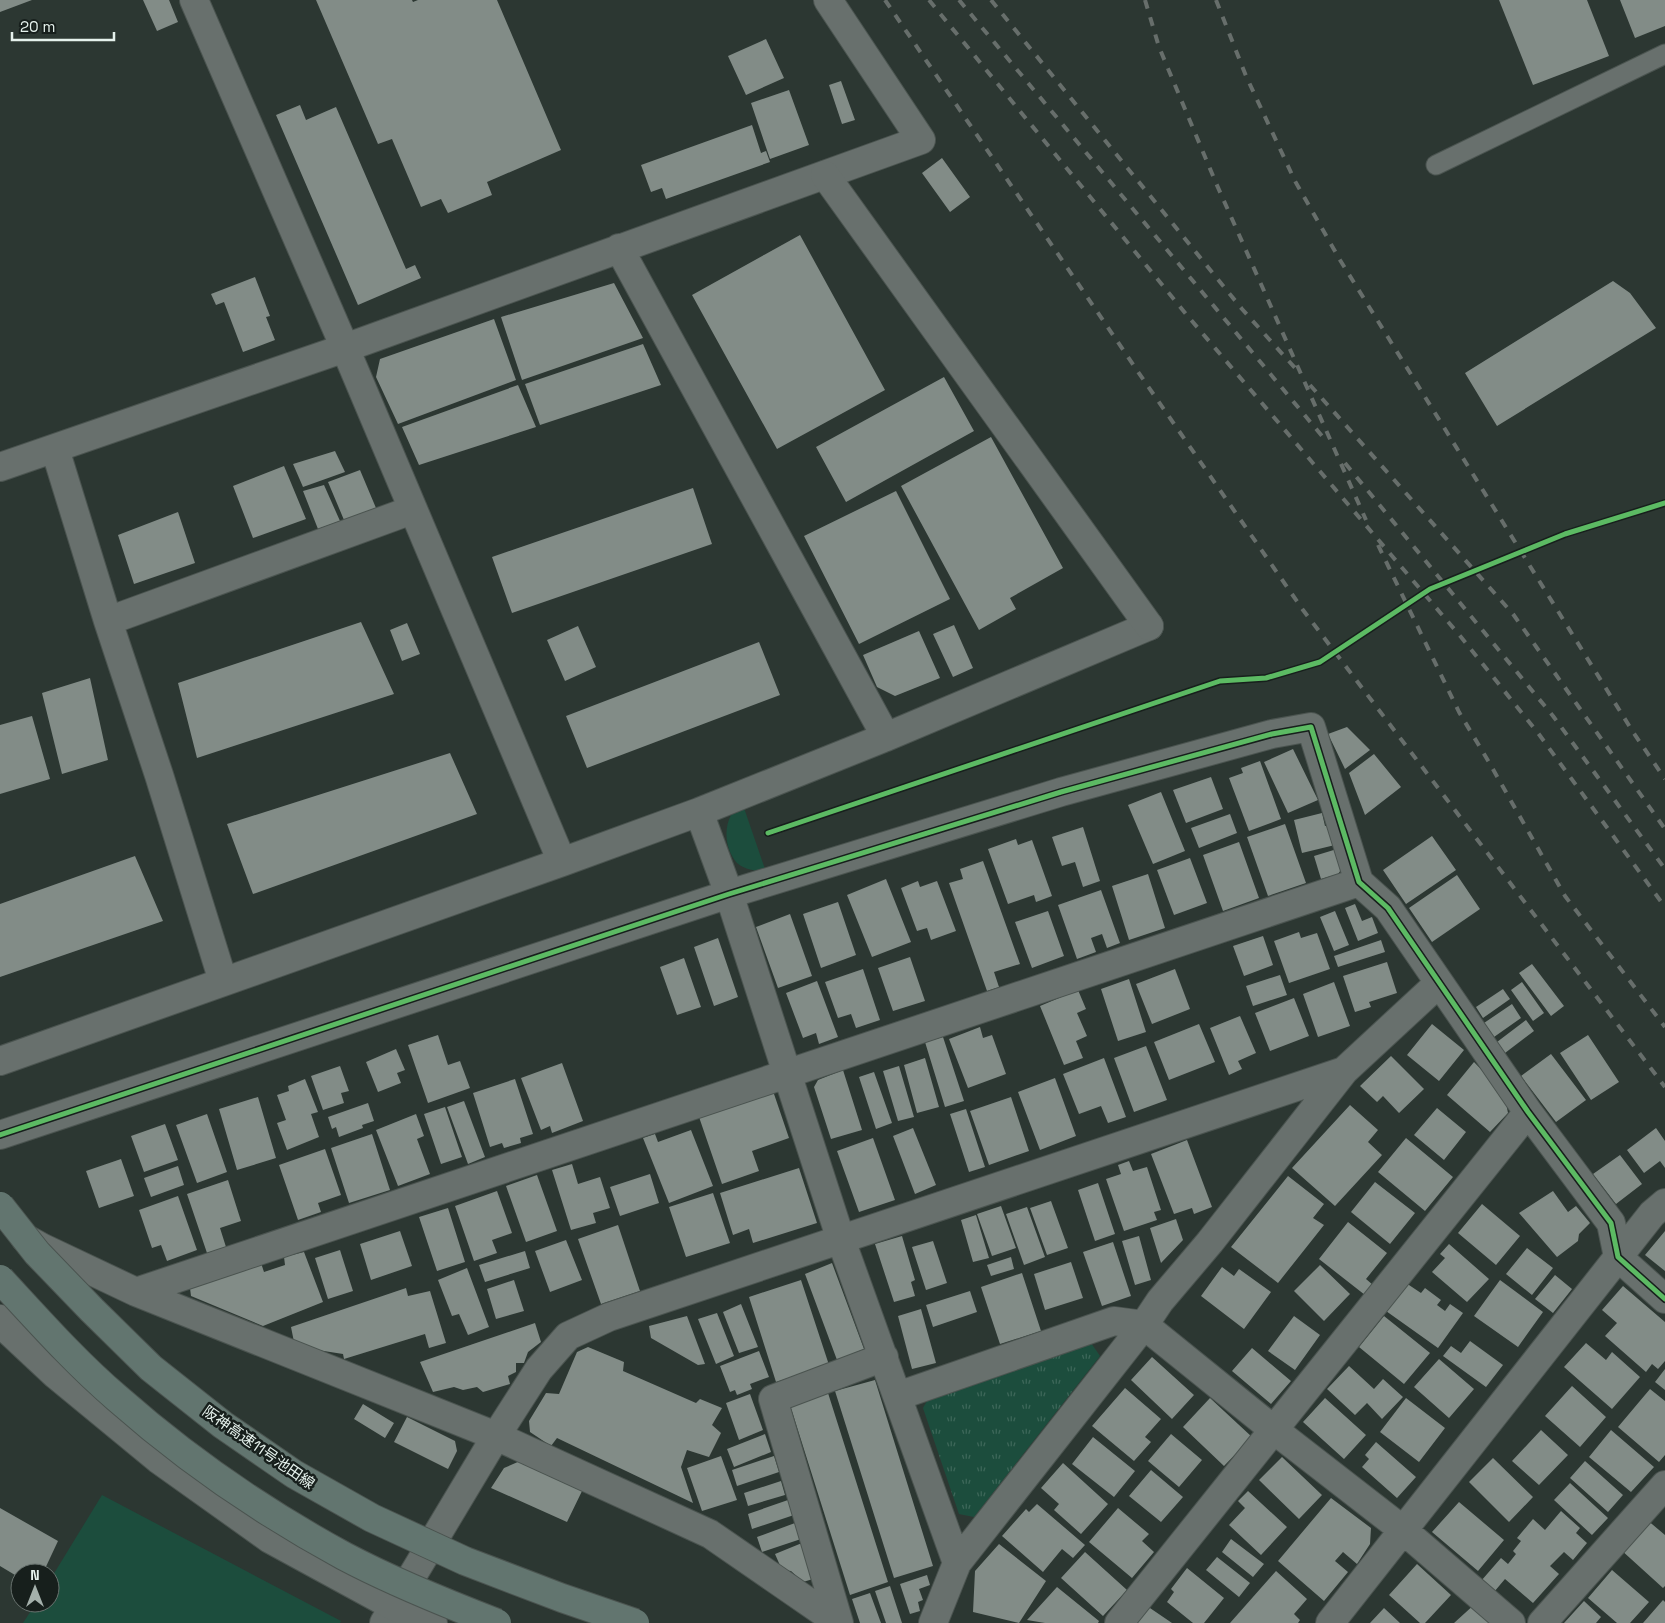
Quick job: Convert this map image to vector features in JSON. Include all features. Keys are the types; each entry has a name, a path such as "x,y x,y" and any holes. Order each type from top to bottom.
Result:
{"highway":[{"name":"阪神高速11号池田線","path":"0,1206 37,1253 151,1368 223,1425 294,1474 372,1518 465,1561 562,1598 635,1623"},
{"path":"0,1279 53,1336 116,1398 182,1452 260,1506 345,1556 435,1599 497,1623"}],"street":[{"path":"194,0 345,348 562,862"},
{"path":"0,467 345,348 921,140 828,0"},
{"path":"0,1061 699,812 886,737 1149,626 825,175"},
{"path":"619,248 886,737"},
{"path":"55,449 223,981"},
{"path":"108,621 412,510"},
{"path":"0,1135 729,894 1061,792 1272,734 1311,727 1359,882 1388,908 1528,1112 1611,1223 1618,1257 1665,1299"},
{"path":"699,812 729,894 841,1240 957,1563"},
{"path":"136,1292 1359,882"},
{"path":"933,1623 957,1563 1144,1325 1160,1301 1210,1242 1344,1071 1438,983"},
{"path":"388,1615 496,1436 539,1369 568,1336 609,1317 1344,1071"},
{"path":"1119,1623 1528,1112"},
{"path":"1330,1623 1652,1214 1665,1203"},
{"path":"0,1223 42,1248 136,1292 496,1436 710,1534 839,1623"},
{"path":"0,1319 10,1332 56,1375 158,1459 270,1539 388,1615 433,1623"},
{"path":"898,1396 1114,1321 1144,1325 1274,1430 1404,1530 1511,1623"},
{"path":"839,1623 773,1399 884,1357"},
{"path":"1542,1623 1665,1485"}],"lane":[{"path":"1436,165 1665,54"}],"green space":[{"path":"743,805 766,872 751,870 740,865 730,853 726,834 727,827 732,814"},
{"path":"1091,1343 1100,1356 974,1517 959,1514 923,1408 931,1394"},
{"path":"102,1495 341,1621 340,1623 23,1623 30,1613 60,1613 60,1564"}],"building":[{"path":"0,0 32,0 0,12"},
{"path":"143,0 169,0 178,22 157,31"},
{"path":"316,0 412,0 413,2 418,0 497,0 561,150 487,182 492,195 448,213 441,199 421,207 392,139 378,144"},
{"path":"1499,0 1587,0 1609,56 1533,85"},
{"path":"1620,0 1665,0 1665,26 1635,38"},
{"path":"766,39 784,78 746,95 728,56"},
{"path":"841,81 855,120 842,124 829,85"},
{"path":"789,90 809,145 770,159 751,103"},
{"path":"300,105 306,120 336,107 406,269 415,265 421,278 358,305 276,115"},
{"path":"752,125 761,153 766,151 770,162 666,199 662,188 651,192 641,165"},
{"path":"942,158 970,197 950,212 922,173"},
{"path":"800,235 885,390 777,449 692,295"},
{"path":"255,277 270,316 266,317 275,340 243,352 224,302 216,305 211,294"},
{"path":"1613,281 1630,293 1656,328 1497,426 1465,373"},
{"path":"614,283 643,338 522,380 501,317"},
{"path":"494,319 516,380 398,424 376,377 380,359"},
{"path":"643,344 661,385 540,425 525,384"},
{"path":"944,377 974,431 846,502 816,447"},
{"path":"518,385 536,427 419,465 402,427"},
{"path":"991,437 1063,568 1010,598 1016,609 979,630 901,486"},
{"path":"335,451 345,472 303,487 293,464"},
{"path":"284,466 306,519 253,538 233,486"},
{"path":"360,470 376,508 344,520 328,482"},
{"path":"324,485 340,521 318,529 303,491"},
{"path":"693,488 712,544 512,613 492,557"},
{"path":"896,491 950,599 859,644 804,536"},
{"path":"178,512 195,563 134,584 118,535"},
{"path":"361,622 394,694 197,758 178,683"},
{"path":"407,623 420,654 402,661 390,630"},
{"path":"954,625 973,668 953,677 933,634"},
{"path":"578,626 596,667 565,681 547,640"},
{"path":"919,631 940,678 895,696 877,687 863,655"},
{"path":"759,642 780,695 587,768 566,716"},
{"path":"90,678 108,760 62,774 42,693"},
{"path":"32,716 50,779 0,794 0,725"},
{"path":"1347,727 1370,750 1345,769 1328,734"},
{"path":"1293,749 1318,800 1288,813 1264,762"},
{"path":"450,753 477,814 253,894 227,824"},
{"path":"1374,754 1401,787 1365,815 1349,773"},
{"path":"1260,761 1281,819 1249,831 1229,778 1243,773 1241,768"},
{"path":"1211,777 1223,809 1186,823 1173,790"},
{"path":"1161,792 1185,851 1153,864 1128,805"},
{"path":"1322,813 1325,826 1330,825 1335,845 1302,853 1294,820"},
{"path":"1230,814 1237,833 1199,848 1191,828"},
{"path":"1285,824 1306,883 1268,896 1247,837"},
{"path":"1083,827 1100,881 1083,887 1075,862 1062,866 1052,837"},
{"path":"1432,836 1456,870 1406,904 1383,870"},
{"path":"1016,839 1018,845 1032,840 1052,896 1036,902 1034,895 1008,904 988,849"},
{"path":"1239,842 1259,898 1223,911 1203,855"},
{"path":"1337,849 1343,867 1338,874 1321,879 1314,856"},
{"path":"135,856 163,921 0,977 0,904"},
{"path":"1190,858 1207,903 1174,915 1157,870"},
{"path":"983,861 1020,964 994,972 999,987 987,991 949,883 963,879 960,869"},
{"path":"1148,874 1165,928 1129,940 1112,886"},
{"path":"1457,875 1480,909 1432,942 1409,908"},
{"path":"886,879 911,942 872,957 847,895"},
{"path":"918,881 920,887 937,881 956,931 931,940 927,928 917,931 901,888"},
{"path":"1101,890 1120,943 1107,948 1102,934 1091,938 1096,952 1077,959 1058,905"},
{"path":"838,902 856,955 821,968 803,914"},
{"path":"1355,904 1362,921 1372,917 1378,933 1358,941 1345,908"},
{"path":"1048,911 1064,956 1032,968 1015,922"},
{"path":"1335,911 1349,945 1334,951 1320,917"},
{"path":"790,914 812,976 778,988 756,927"},
{"path":"1299,932 1301,938 1317,933 1330,969 1289,983 1274,941"},
{"path":"1263,936 1273,965 1244,976 1233,946"},
{"path":"718,938 738,997 714,1006 694,947"},
{"path":"1381,940 1385,952 1338,967 1334,956"},
{"path":"910,957 925,1001 893,1011 878,968"},
{"path":"684,958 701,1007 677,1015 660,967"},
{"path":"1387,962 1397,993 1369,1002 1371,1007 1355,1012 1343,976"},
{"path":"1532,964 1564,1006 1551,1016 1519,973"},
{"path":"863,969 880,1020 856,1028 851,1014 838,1018 825,982"},
{"path":"1175,969 1190,1009 1152,1024 1136,984"},
{"path":"1280,975 1287,995 1253,1006 1246,986"},
{"path":"1129,979 1146,1032 1118,1041 1101,989"},
{"path":"817,981 838,1037 819,1044 816,1033 803,1038 786,993"},
{"path":"1334,982 1350,1026 1318,1037 1303,994"},
{"path":"1522,982 1544,1013 1533,1021 1511,990"},
{"path":"1503,989 1510,999 1483,1018 1476,1007"},
{"path":"1078,990 1086,1009 1077,1013 1087,1036 1076,1041 1083,1058 1064,1065 1040,1006"},
{"path":"1294,998 1309,1036 1270,1051 1255,1013"},
{"path":"1512,1004 1521,1018 1494,1037 1484,1023"},
{"path":"1240,1016 1256,1053 1238,1061 1242,1069 1229,1075 1210,1028"},
{"path":"1526,1020 1534,1031 1505,1053 1497,1042"},
{"path":"1199,1024 1215,1062 1169,1080 1154,1042"},
{"path":"1432,1024 1464,1050 1439,1081 1407,1055"},
{"path":"980,1027 983,1038 992,1035 1006,1074 968,1088 949,1039"},
{"path":"438,1035 448,1065 460,1061 470,1088 428,1103 408,1045"},
{"path":"1588,1035 1619,1082 1591,1100 1560,1053"},
{"path":"943,1037 964,1101 945,1107 925,1042"},
{"path":"1146,1046 1167,1100 1134,1112 1114,1058"},
{"path":"396,1049 405,1070 397,1073 401,1083 378,1092 366,1062"},
{"path":"1551,1054 1586,1100 1556,1122 1521,1076"},
{"path":"1391,1056 1424,1089 1399,1113 1383,1096 1377,1102 1360,1086"},
{"path":"925,1058 939,1107 917,1113 904,1065"},
{"path":"1104,1058 1126,1117 1108,1123 1101,1106 1079,1114 1063,1074"},
{"path":"1474,1062 1504,1093 1508,1113 1490,1132 1447,1095"},
{"path":"562,1063 583,1121 552,1133 550,1126 541,1130 521,1078"},
{"path":"340,1066 349,1091 341,1093 344,1103 323,1110 311,1076"},
{"path":"899,1066 914,1117 898,1121 883,1071"},
{"path":"843,1070 862,1130 831,1139 814,1087 818,1080"},
{"path":"874,1072 892,1123 876,1129 859,1077"},
{"path":"1055,1078 1076,1136 1040,1150 1018,1092"},
{"path":"305,1079 318,1112 311,1114 319,1137 287,1150 277,1123 286,1120 277,1095 289,1091 288,1086"},
{"path":"515,1079 533,1134 520,1138 521,1143 504,1148 502,1143 490,1147 473,1093"},
{"path":"773,1091 789,1138 752,1151 759,1171 722,1184 699,1117"},
{"path":"258,1097 276,1158 237,1170 219,1109"},
{"path":"1011,1097 1029,1151 989,1165 970,1111"},
{"path":"464,1101 485,1157 468,1164 447,1107"},
{"path":"368,1103 374,1121 362,1125 363,1128 339,1137 336,1127 332,1129 328,1117"},
{"path":"1350,1105 1378,1130 1368,1142 1382,1155 1335,1206 1292,1168"},
{"path":"445,1107 462,1157 441,1164 424,1114"},
{"path":"1437,1108 1466,1132 1444,1160 1414,1135"},
{"path":"966,1109 985,1167 969,1172 950,1114"},
{"path":"207,1114 227,1172 197,1183 176,1125"},
{"path":"416,1114 424,1136 417,1139 430,1174 398,1186 376,1130"},
{"path":"165,1124 178,1160 144,1172 131,1136"},
{"path":"913,1128 936,1185 915,1194 893,1136"},
{"path":"1656,1128 1665,1141 1665,1168 1660,1161 1644,1173 1627,1150"},
{"path":"691,1130 713,1186 669,1203 643,1138 655,1134 658,1142"},
{"path":"372,1134 390,1190 349,1203 331,1148"},
{"path":"873,1138 895,1200 859,1212 837,1151"},
{"path":"1406,1138 1453,1177 1425,1211 1378,1172"},
{"path":"1187,1140 1212,1207 1194,1214 1192,1208 1174,1214 1151,1154"},
{"path":"325,1149 341,1195 318,1203 321,1212 298,1220 279,1165"},
{"path":"1620,1155 1642,1184 1616,1204 1593,1174"},
{"path":"121,1159 134,1196 99,1208 86,1171"},
{"path":"1129,1161 1133,1171 1147,1167 1161,1210 1154,1212 1157,1220 1124,1231 1106,1179 1121,1174 1118,1165"},
{"path":"572,1164 578,1184 600,1177 610,1208 593,1213 596,1223 571,1230 552,1170"},
{"path":"178,1166 184,1185 151,1197 144,1178"},
{"path":"799,1168 817,1223 753,1243 749,1229 733,1235 720,1193"},
{"path":"650,1174 659,1203 620,1216 610,1187"},
{"path":"537,1175 557,1231 526,1242 506,1186"},
{"path":"1288,1176 1324,1204 1313,1218 1324,1225 1278,1283 1231,1247"},
{"path":"228,1180 241,1221 220,1228 226,1247 207,1253 187,1194"},
{"path":"1375,1182 1415,1213 1390,1244 1351,1212"},
{"path":"1098,1183 1115,1234 1095,1241 1078,1190"},
{"path":"497,1191 512,1233 492,1240 497,1253 474,1261 455,1206"},
{"path":"1553,1191 1568,1212 1576,1206 1590,1223 1579,1234 1578,1241 1557,1257 1519,1213"},
{"path":"713,1193 730,1243 686,1257 669,1207"},
{"path":"178,1196 197,1250 167,1261 161,1245 152,1248 139,1210"},
{"path":"1051,1201 1068,1248 1047,1255 1030,1208"},
{"path":"1482,1204 1520,1236 1496,1265 1458,1233"},
{"path":"1001,1206 1016,1248 992,1256 977,1214"},
{"path":"1027,1207 1045,1257 1024,1265 1006,1214"},
{"path":"448,1208 465,1262 437,1271 419,1217"},
{"path":"976,1215 989,1258 973,1262 961,1220"},
{"path":"1176,1219 1183,1240 1161,1263 1150,1228"},
{"path":"1348,1222 1387,1253 1366,1279 1373,1285 1365,1295 1319,1259"},
{"path":"618,1225 640,1291 601,1304 578,1239"},
{"path":"400,1231 412,1266 371,1280 360,1244"},
{"path":"1665,1231 1665,1271 1645,1255"},
{"path":"902,1236 915,1280 911,1282 915,1296 894,1302 875,1244"},
{"path":"1139,1236 1151,1280 1135,1285 1122,1241"},
{"path":"566,1240 582,1280 550,1292 535,1251"},
{"path":"933,1241 947,1283 926,1290 912,1247"},
{"path":"1113,1242 1131,1296 1102,1306 1083,1252"},
{"path":"1449,1244 1489,1279 1467,1302 1432,1272 1445,1258 1440,1254"},
{"path":"1527,1248 1553,1268 1532,1295 1506,1274"},
{"path":"340,1250 353,1291 328,1299 315,1258"},
{"path":"525,1251 530,1268 485,1282 479,1265"},
{"path":"304,1252 323,1302 263,1326 191,1296 190,1288 261,1263 264,1272 285,1265 284,1257"},
{"path":"1011,1257 1014,1269 991,1276 987,1265"},
{"path":"1071,1262 1083,1298 1045,1310 1034,1274"},
{"path":"832,1263 864,1349 837,1360 805,1274"},
{"path":"1320,1265 1350,1294 1324,1321 1294,1291"},
{"path":"1222,1267 1234,1276 1239,1269 1271,1292 1244,1329 1201,1296"},
{"path":"467,1268 489,1327 468,1335 459,1314 452,1316 438,1280"},
{"path":"1022,1273 1041,1331 1000,1344 981,1287"},
{"path":"1555,1275 1572,1289 1553,1313 1535,1299"},
{"path":"514,1280 524,1311 496,1319 487,1289"},
{"path":"801,1280 829,1365 776,1382 749,1297"},
{"path":"1500,1280 1543,1312 1518,1347 1474,1316"},
{"path":"1406,1283 1421,1293 1425,1288 1441,1300 1437,1305 1445,1311 1450,1304 1463,1313 1438,1348 1386,1311"},
{"path":"1623,1286 1665,1322 1665,1361 1658,1369 1652,1364 1646,1372 1605,1336 1617,1323 1602,1310"},
{"path":"406,1288 408,1296 430,1291 446,1343 429,1348 425,1334 344,1359 343,1354 311,1349 294,1342 291,1327"},
{"path":"970,1291 977,1312 933,1327 926,1305"},
{"path":"741,1304 758,1347 739,1353 723,1312"},
{"path":"921,1309 936,1363 912,1369 898,1316"},
{"path":"717,1313 734,1356 716,1364 698,1319"},
{"path":"687,1316 705,1364 698,1365 651,1338 649,1326"},
{"path":"1294,1316 1320,1335 1295,1370 1268,1351"},
{"path":"1384,1316 1430,1353 1404,1384 1359,1347"},
{"path":"535,1323 541,1342 528,1352 524,1363 516,1363 516,1372 508,1376 510,1384 483,1392 477,1387 463,1390 454,1387 433,1392 420,1362"},
{"path":"1470,1341 1503,1365 1486,1387 1443,1356 1451,1346 1461,1353"},
{"path":"1586,1343 1606,1360 1612,1352 1640,1377 1612,1409 1564,1367"},
{"path":"588,1347 624,1362 623,1371 696,1403 700,1399 722,1408 712,1425 721,1433 709,1457 687,1450 681,1467 693,1503 557,1438 551,1446 530,1432 529,1421 546,1393 559,1394 577,1352"},
{"path":"1252,1348 1291,1381 1271,1404 1232,1371"},
{"path":"759,1351 769,1377 750,1384 752,1389 737,1395 735,1390 730,1392 720,1366"},
{"path":"1152,1357 1194,1395 1172,1419 1131,1380"},
{"path":"1439,1359 1474,1389 1449,1418 1414,1387"},
{"path":"1349,1366 1374,1389 1383,1379 1403,1397 1382,1419 1367,1403 1355,1415 1327,1389"},
{"path":"1665,1369 1665,1390 1655,1382"},
{"path":"875,1380 933,1566 894,1578 835,1391"},
{"path":"1572,1386 1606,1417 1580,1447 1545,1416"},
{"path":"1125,1388 1161,1419 1145,1437 1151,1442 1134,1461 1092,1426"},
{"path":"1650,1389 1665,1401 1665,1455 1659,1462 1618,1427"},
{"path":"828,1393 888,1582 850,1595 790,1405"},
{"path":"750,1394 763,1430 739,1440 726,1403"},
{"path":"1210,1398 1252,1437 1224,1466 1183,1427"},
{"path":"1325,1398 1366,1435 1344,1459 1303,1422"},
{"path":"1406,1398 1445,1428 1419,1462 1380,1432"},
{"path":"363,1404 394,1423 385,1438 354,1419"},
{"path":"407,1417 455,1441 457,1451 448,1469 394,1442"},
{"path":"1541,1430 1568,1455 1539,1485 1512,1461"},
{"path":"1611,1430 1654,1467 1631,1492 1589,1457"},
{"path":"765,1434 771,1452 734,1467 727,1449"},
{"path":"1171,1434 1202,1460 1179,1487 1148,1461"},
{"path":"1093,1437 1135,1471 1114,1497 1072,1464"},
{"path":"1376,1442 1416,1477 1397,1498 1362,1467 1369,1459 1365,1455"},
{"path":"721,1456 737,1500 702,1511 687,1468"},
{"path":"774,1456 779,1472 737,1486 732,1470"},
{"path":"1282,1457 1322,1495 1299,1519 1259,1480"},
{"path":"1493,1458 1533,1497 1509,1522 1469,1482"},
{"path":"520,1461 583,1489 567,1522 491,1488 504,1468"},
{"path":"1585,1461 1623,1495 1608,1512 1570,1478"},
{"path":"1063,1463 1108,1504 1081,1534 1054,1510 1059,1504 1041,1488"},
{"path":"1151,1470 1183,1497 1161,1522 1129,1496"},
{"path":"781,1481 785,1495 748,1506 744,1493"},
{"path":"1570,1483 1608,1518 1592,1535 1554,1500"},
{"path":"1248,1491 1287,1527 1261,1555 1229,1525 1245,1508 1238,1501"},
{"path":"1331,1498 1371,1528 1370,1544 1357,1564 1343,1552 1335,1561 1348,1572 1324,1601 1278,1561"},
{"path":"788,1500 794,1515 752,1529 748,1514"},
{"path":"1459,1502 1504,1540 1478,1571 1432,1532"},
{"path":"1037,1504 1085,1545 1073,1558 1062,1549 1043,1572 1002,1536 1026,1509 1029,1512"},
{"path":"0,1508 58,1541 48,1563 10,1563 10,1572 0,1566"},
{"path":"1118,1508 1149,1534 1142,1541 1154,1552 1132,1578 1089,1542"},
{"path":"1561,1511 1580,1528 1576,1533 1587,1543 1573,1560 1564,1552 1550,1566 1559,1574 1533,1603 1505,1579 1494,1592 1481,1581 1501,1558 1508,1564 1516,1554 1513,1551 1521,1541 1517,1538 1533,1519 1545,1530"},
{"path":"1646,1519 1665,1535 1665,1586 1663,1588 1620,1549"},
{"path":"795,1523 801,1539 762,1552 757,1537"},
{"path":"1231,1539 1264,1564 1253,1577 1222,1552"},
{"path":"802,1543 813,1579 803,1582 791,1571 782,1570 775,1554"},
{"path":"999,1544 1046,1581 1019,1623 973,1612 975,1571"},
{"path":"1085,1552 1127,1590 1103,1616 1061,1578"},
{"path":"1217,1557 1250,1583 1239,1597 1206,1570"},
{"path":"1417,1564 1451,1595 1425,1623 1420,1623 1389,1595"},
{"path":"1187,1568 1224,1598 1204,1623 1193,1623 1167,1602 1174,1592 1171,1589"},
{"path":"1612,1570 1649,1602 1630,1623 1617,1623 1588,1598"},
{"path":"1276,1571 1307,1599 1294,1614 1300,1620 1298,1623 1230,1623"},
{"path":"927,1575 930,1585 919,1589 923,1600 918,1602 920,1611 910,1614 900,1584"},
{"path":"890,1586 902,1623 886,1623 875,1591"},
{"path":"1057,1587 1099,1621 1098,1623 1045,1623 1027,1620"},
{"path":"870,1593 881,1623 860,1623 852,1599"},
{"path":"1663,1600 1665,1602 1665,1623 1643,1623"},
{"path":"1584,1601 1601,1617 1596,1623 1564,1623"},
{"path":"1476,1603 1494,1623 1454,1623"},
{"path":"1147,1606 1172,1623 1132,1623"},
{"path":"1384,1608 1400,1623 1370,1623"}],"railway":[{"path":"885,0 1303,610 1665,1087"},
{"path":"929,0 1186,314 1461,637 1538,733 1665,907"},
{"path":"959,0 1327,442"},
{"path":"991,0 1242,309 1295,368"},
{"path":"1145,0 1159,47 1216,183 1366,520"},
{"path":"1216,0 1246,76 1295,181 1340,260 1633,732 1665,779"},
{"path":"1310,385 1513,614 1665,829"},
{"path":"1345,463 1553,716 1665,869"},
{"path":"1378,545 1459,712 1565,896 1665,1027"}],"cycle path":[{"path":"768,833 1220,681 1266,678 1320,662 1430,589 1565,534 1665,503"},
{"path":"0,1135 729,894 1061,792 1272,734 1311,727 1359,882 1388,908 1528,1112 1611,1223 1618,1257 1665,1299"}]}
